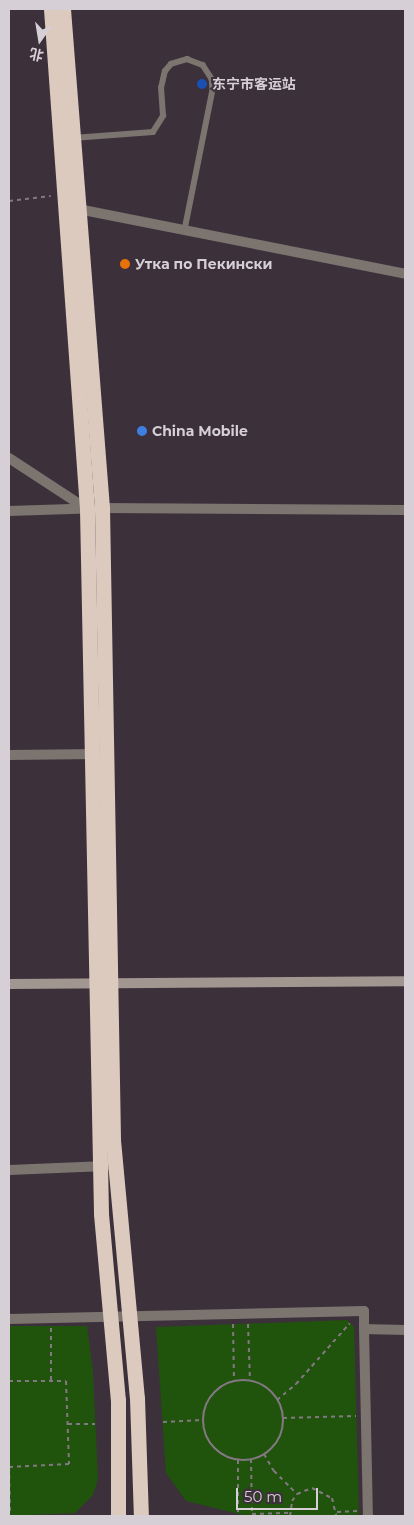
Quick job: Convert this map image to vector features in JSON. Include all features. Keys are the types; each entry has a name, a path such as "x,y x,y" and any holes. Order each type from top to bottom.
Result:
{"highway":[{"path":"51,9 94,508 111,1318 118,1400 118,1516"},
{"path":"63,9 72,138 69,204"},
{"path":"108,1166 130,1317 137,1398 140,1516"}],"street":[{"path":"69,204 186,230 405,274"},
{"path":"9,458 94,508"},
{"path":"9,511 94,508 405,510"},
{"path":"9,755 100,754"},
{"path":"9,984 405,981"},
{"path":"9,1170 108,1166"},
{"path":"9,1319 111,1318 364,1310 366,1416 364,1514"},
{"path":"364,1329 405,1330"}],"lane":[{"path":"72,138 153,132 163,116 162,79 165,71 179,60 196,60 203,65 212,79 213,90 186,230"}],"path":[{"path":"9,201 69,204"},
{"path":"277,1400 296,1384 350,1323"},
{"path":"233,1324 234,1381"},
{"path":"248,1324 250,1381"},
{"path":"51,1326 51,1381"},
{"path":"9,1381 66,1381 69,1464 9,1467 10,1516"},
{"path":"234,1381 250,1381 264,1386 277,1400 283,1418 276,1442 264,1454 251,1459 238,1459 218,1452 209,1442 203,1420 207,1402 215,1391 234,1381"},
{"path":"283,1418 366,1416"},
{"path":"163,1422 203,1420"},
{"path":"68,1424 95,1424"},
{"path":"264,1454 274,1471 297,1494"},
{"path":"238,1459 238,1512"},
{"path":"251,1459 252,1515 290,1514 297,1494 304,1490 319,1489 332,1498 337,1512 336,1516"},
{"path":"337,1512 364,1514"}],"green space":[{"path":"347,1320 354,1327 359,1516 247,1516 186,1501 166,1473 156,1327"},
{"path":"9,1326 87,1326 93,1372 98,1479 93,1495 75,1513 9,1516"}],"place":[{"name":"东宁市客运站","path":"202,84"},
{"name":"Утка по Пекински","path":"125,264"},
{"name":"China Mobile","path":"142,431"}]}
